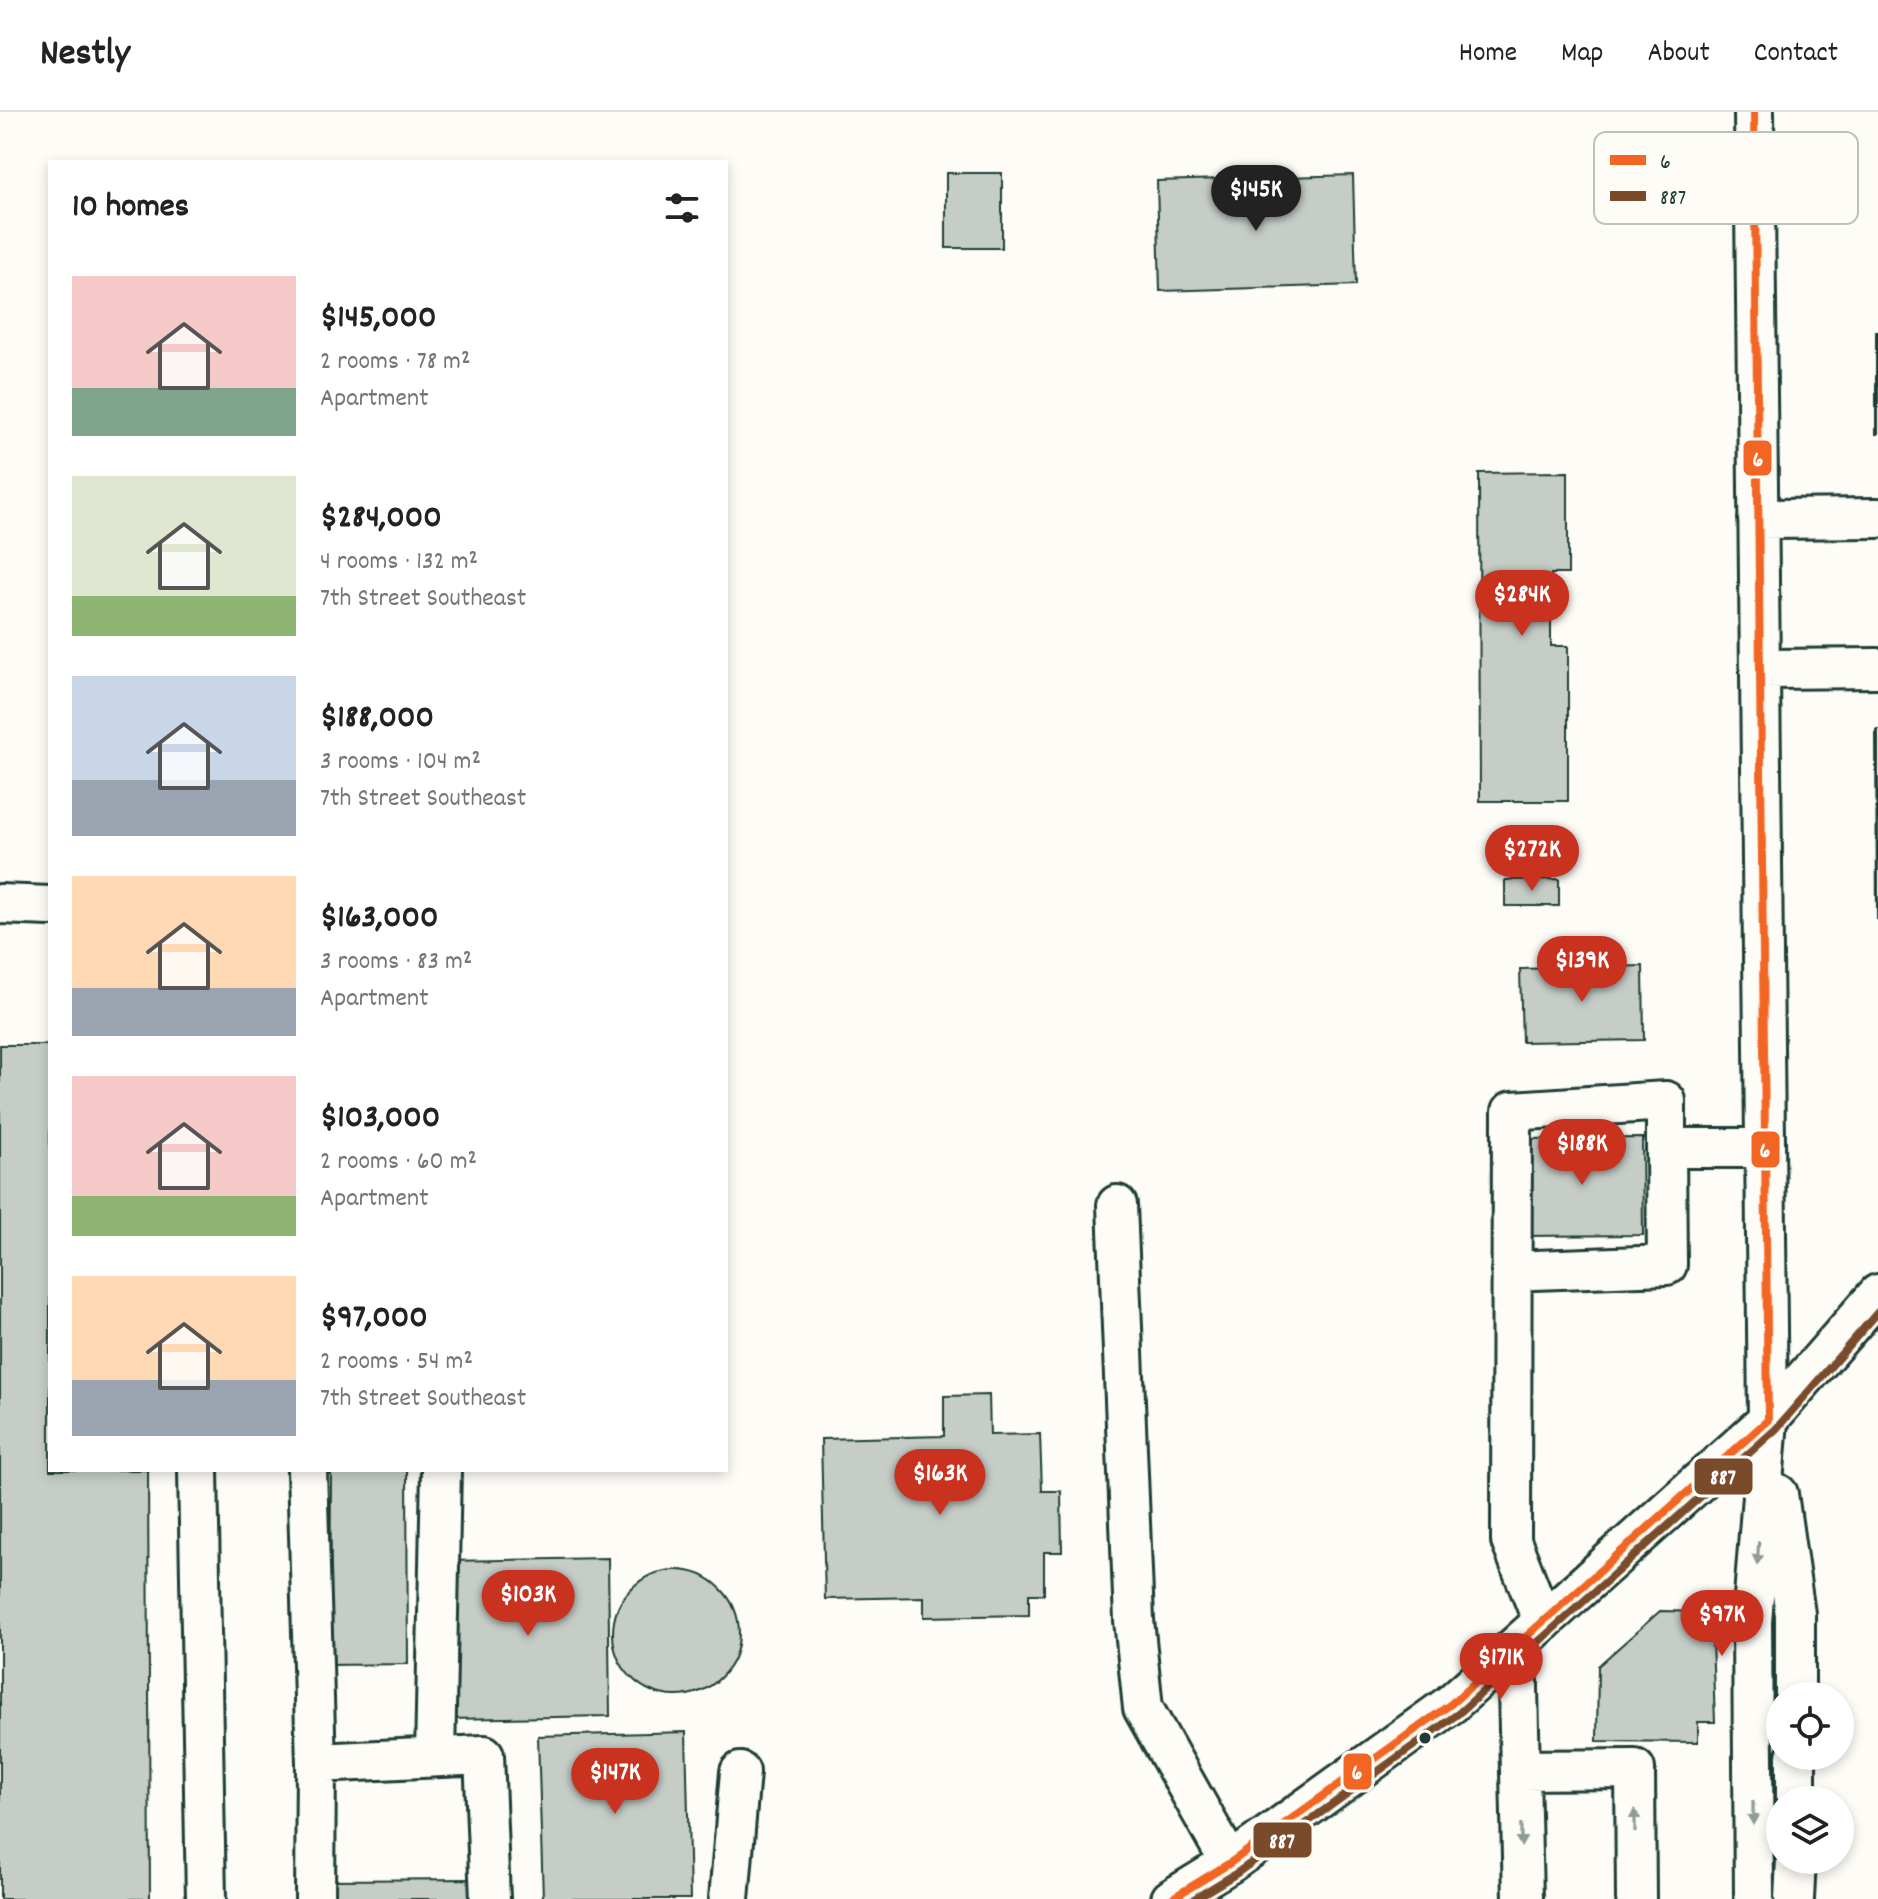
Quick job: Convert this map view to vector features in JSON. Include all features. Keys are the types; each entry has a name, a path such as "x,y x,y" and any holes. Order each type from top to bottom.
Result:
{"street":[{"path":"1754,112 1754,132"},
{"path":"1754,1899 1752,1622 1768,1420 1755,224"},
{"path":"1758,519 1878,518"},
{"path":"1760,669 1878,668"},
{"path":"0,904 48,906"},
{"path":"1511,1271 1667,1265 1666,1101 1512,1111 1511,1271 1511,1541 1530,1633 1520,1770 1523,1899"},
{"path":"1666,1148 1765,1148"},
{"path":"1117,1205 1134,1620 1143,1708 1230,1863"},
{"path":"1171,1899 1230,1863 1451,1704 1768,1420 1878,1294"},
{"path":"1768,1420 1795,1614 1795,1682"},
{"path":"198,1472 206,1899"},
{"path":"307,1472 316,1763 315,1899"},
{"path":"435,1757 441,1472"},
{"path":"316,1763 484,1755 490,1899"},
{"path":"1520,1770 1635,1769 1636,1899"},
{"path":"729,1899 740,1772"},
{"path":"1794,1899 1795,1874"}],"building":[{"path":"946,173 1002,173 1002,248 946,248"},
{"path":"1353,175 1356,285 1160,291 1157,181"},
{"path":"1878,331 1878,434 1876,434"},
{"path":"1568,472 1568,574 1551,574 1551,646 1568,646 1568,801 1480,801 1479,473"},
{"path":"1878,730 1878,919 1877,919"},
{"path":"1559,879 1559,906 1505,906 1505,880"},
{"path":"1643,966 1644,1040 1522,1042 1520,969"},
{"path":"0,1045 48,1045 48,1472 148,1472 150,1899 0,1899"},
{"path":"1642,1138 1643,1235 1522,1236 1522,1139"},
{"path":"989,1395 990,1435 1040,1434 1042,1491 1061,1491 1062,1552 1044,1552 1044,1594 1029,1594 1029,1615 924,1617 924,1597 825,1599 821,1439 944,1436 944,1396"},
{"path":"331,1472 407,1472 408,1664 330,1665"},
{"path":"608,1558 610,1716 449,1719 446,1561"},
{"path":"676,1570 700,1575 720,1589 734,1609 739,1633 734,1657 720,1677 700,1691 676,1696 652,1691 632,1677 618,1657 613,1633 618,1609 632,1589 652,1575"},
{"path":"1660,1611 1711,1612 1715,1722 1698,1722 1698,1742 1597,1741 1598,1666"},
{"path":"686,1732 690,1899 543,1899 538,1736"},
{"path":"474,1879 474,1899 330,1899 329,1880"}],"transit line":[{"name":"6","path":"1754,112 1754,132"},
{"name":"6","path":"1171,1899 1230,1863 1451,1704 1768,1420 1755,224"},
{"name":"887","path":"1194,1899 1237,1873 1459,1713 1776,1429 1878,1312"}]}
